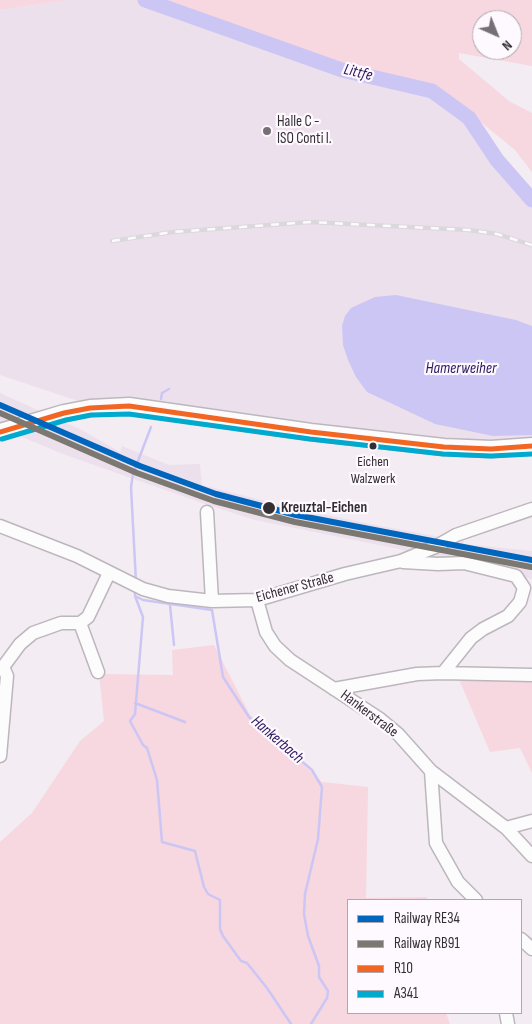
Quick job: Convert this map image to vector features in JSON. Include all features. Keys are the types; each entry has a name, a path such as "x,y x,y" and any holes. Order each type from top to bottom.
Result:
{"main road":[{"path":"0,432 64,413 90,408 130,406 311,432 444,447 484,449 532,446"}],"street":[{"name":"Eichener Straße","path":"0,526 77,556 143,589 168,596 212,601 257,600 346,574 401,562 435,547 456,535 532,509"},
{"path":"207,512 212,601"},
{"path":"401,562 464,563 516,576 524,588 520,602 508,616 475,635 443,673"},
{"path":"0,756 7,676 2,666 20,644 33,633 61,623 80,623 88,617 109,573"},
{"name":"Hankerstraße","path":"257,600 266,632 275,646 290,660 380,719 398,734 431,771 506,828 532,856"},
{"path":"80,623 98,672"},
{"path":"334,689 417,674 532,675"},
{"path":"431,771 436,843 458,882 475,899"},
{"path":"506,828 532,821"},
{"path":"522,940 532,949"}],"shaded area":[{"path":"0,0 67,0 0,10"},
{"path":"67,0 131,0 410,88 465,114 532,192 532,438 494,442 84,403 0,375 0,10"},
{"path":"131,0 532,0 532,66 498,60 522,60 522,10 472,10 472,55 459,53 459,59 509,101 532,113 532,172 515,150 460,105 369,83 262,38"},
{"path":"0,393 82,430 120,452 122,446 169,465 200,464 202,485 297,509 386,527 441,537 463,537 464,544 532,551 532,579 394,548 255,520 202,503 63,454 0,428"},
{"path":"214,645 250,715 322,782 368,787 366,898 427,897 427,899 347,899 347,1014 446,1014 450,1024 0,1024 0,842 32,813 80,741 104,721 99,674 173,675 172,650"},
{"path":"458,677 532,681 532,773 520,748 490,752"}],"water":[{"name":"Hamerweiher","path":"396,295 516,320 532,326 532,435 493,436 435,424 367,392 356,377 348,360 343,345 342,326 345,316 351,308 375,297"}],"waterway":[{"name":"Littfe","path":"145,0 342,70 432,91 469,118 497,160 532,200"},
{"name":"Hankerbach","path":"161,399 162,393 169,389"},
{"name":"Hankerbach","path":"136,582 131,487 133,474 151,427"},
{"name":"Hankerbach","path":"135,590 135,596 143,600 212,610 223,677 249,717 312,770 322,787 318,839 305,894 304,914 308,936 319,966 319,977 328,991 327,998 311,1024"},
{"path":"135,596 143,617 135,714 130,721 143,745 147,748 157,780 162,842 195,851 204,887 208,894 220,900 220,929 223,936 241,961 247,963 267,988 291,1024"},
{"path":"170,605 174,645"},
{"path":"135,703 185,722"}],"railway":[{"path":"112,241 173,232 310,222 469,230 497,234 532,245"}],"rail line":[{"name":"RE34","path":"0,405 140,466 216,494 296,515 532,560"},
{"name":"RB91","path":"0,413 137,473 214,501 295,522 531,567"}],"transit line":[{"name":"R10","path":"0,432 64,413 90,408 129,406 311,432 444,447 491,449 532,446"},
{"name":"A341","path":"2,439 66,420 91,415 129,414 310,439 443,454 491,456 532,454"}],"place":[{"name":"Halle C - ISO Conti I.","path":"267,131"},
{"name":"Eichen Walzwerk","path":"373,446"},
{"name":"Kreuztal-Eichen","path":"269,508"}]}
